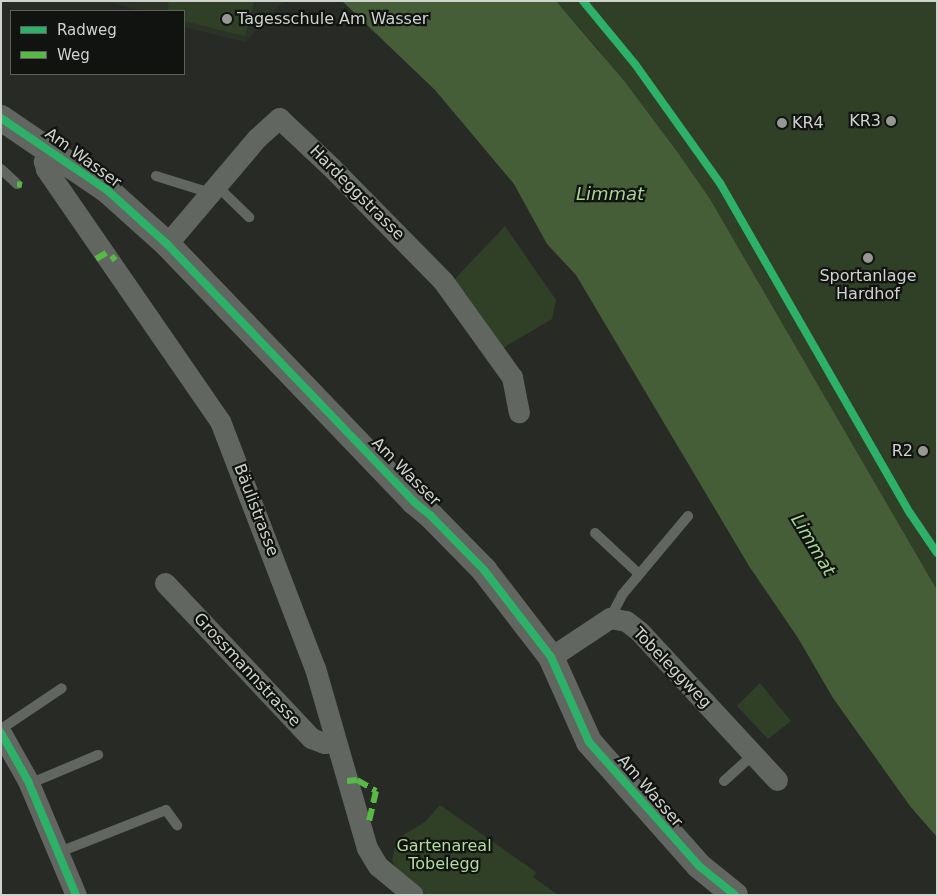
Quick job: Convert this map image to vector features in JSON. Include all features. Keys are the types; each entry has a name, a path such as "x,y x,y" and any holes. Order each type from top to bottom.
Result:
{"street":[{"name":"Am Wasser","path":"1,118 107,190 167,244 414,502 431,516 484,570 551,658 589,742 699,866 735,895"},
{"name":"Hardeggstrasse","path":"167,244 265,129 279,118 331,167 443,281 512,377 519,412"},
{"name":"Bäulistrasse","path":"50,150 44,161 46,169 220,420 315,668 367,848 378,866 413,895"},
{"name":"Grossmannstrasse","path":"165,583 311,738 324,743 336,742"},
{"path":"551,658 610,618"},
{"name":"Tobeleggweg","path":"610,618 626,621 639,631 777,780"},
{"path":"1,733 29,784 76,895"}],"lane":[{"path":"1,169 17,184"},
{"path":"156,176 201,190 213,191 249,217"},
{"path":"610,618 614,606 688,516"},
{"path":"595,533 639,574"},
{"path":"1,729 62,688"},
{"path":"724,781 754,754"},
{"path":"29,784 98,755"},
{"path":"57,852 166,810 177,824"}],"shaded area":[{"name":"Tagesschule Am Wasser","path":"105,1 284,1 245,42 185,27 185,10 139,10"}],"green space":[{"path":"169,1 254,1 245,36 185,21 185,10 167,10"},
{"name":"Sportanlage Hardhof","path":"556,1 937,1 937,590 710,199 597,48"},
{"path":"505,226 556,300 552,319 503,348 452,282"},
{"path":"760,683 791,721 768,739 737,706"},
{"name":"Gartenareal Tobelegg","path":"440,805 536,872 533,877 558,895 427,895 398,874 392,860 397,839 425,822"}],"water":[{"name":"Limmat","path":"342,1 556,1 625,82 678,153 710,199 937,590 937,837 910,806 833,698 798,638 749,566 576,275 547,244 514,184 435,90"}],"marked path":[{"path":"17,184 22,185"},
{"path":"96,259 106,253"},
{"path":"111,260 116,256"},
{"path":"347,781 357,780 376,791 368,825"}],"cycle path":[{"path":"583,1 635,64 720,183 910,513 937,553"},
{"path":"1,118 107,190 167,244 414,502 431,516 484,570 551,657 589,742 699,866 735,895"},
{"path":"1,733 28,781 76,895"}],"place":[{"name":"Tagesschule Am Wasser","path":"227,19"},
{"name":"KR3","path":"891,121"},
{"name":"KR4","path":"782,123"},
{"name":"Sportanlage Hardhof","path":"868,258"},
{"name":"R2","path":"923,451"}]}
